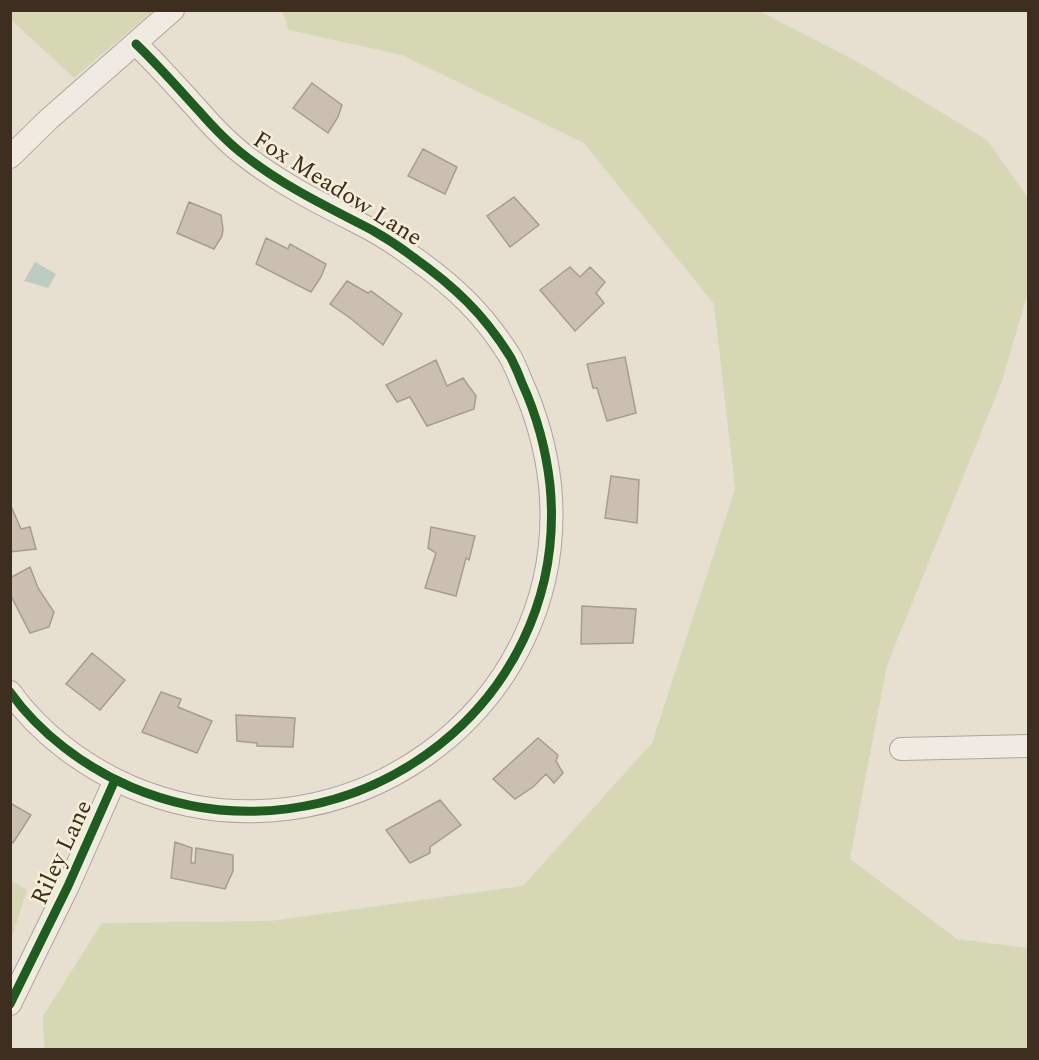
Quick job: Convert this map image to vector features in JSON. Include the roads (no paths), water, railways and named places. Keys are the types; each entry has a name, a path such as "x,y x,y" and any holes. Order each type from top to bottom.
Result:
{"street":[{"path":"10,157 49,119 173,10"},
{"name":"Fox Meadow Lane","path":"10,692 46,732 79,758 115,780 149,794 184,804 220,810 257,812 294,809 330,801 364,790 398,774 429,754 457,731 504,675 536,609 545,573 550,537 551,501 548,464 540,429 527,394 513,361 492,329 470,303 441,277 406,252 375,232 289,187 225,140 136,44"},
{"path":"901,749 1029,746"},
{"name":"Riley Lane","path":"10,1004 68,886 115,780"}]}
